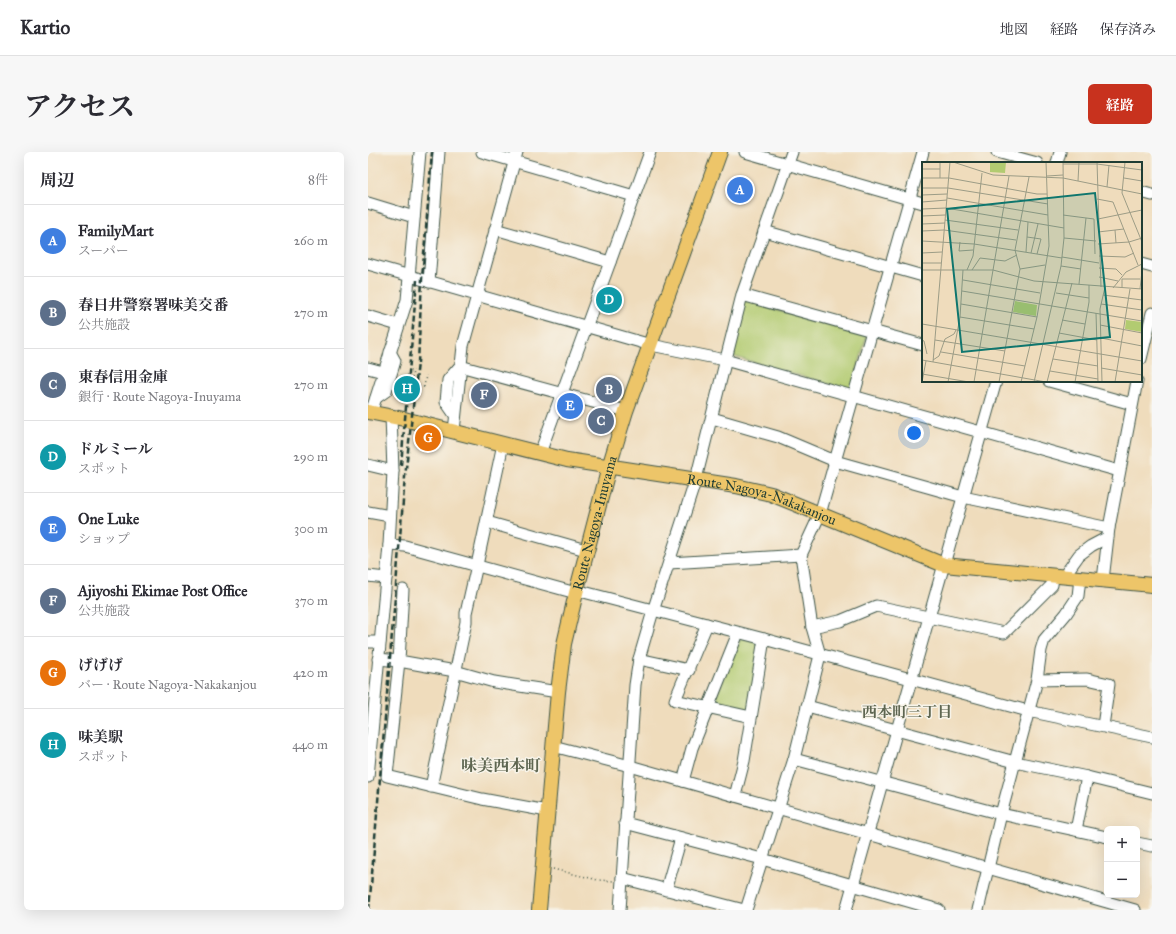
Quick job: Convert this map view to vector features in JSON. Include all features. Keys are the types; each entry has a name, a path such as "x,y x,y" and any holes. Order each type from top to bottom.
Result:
{"main road":[{"name":"Route Nagoya-Inuyama","path":"539,910 558,692 564,644 586,550 626,411 720,152"},
{"name":"Route Nagoya-Nakakanjou","path":"370,412 454,431 567,460 696,479 771,494 944,565 1152,585"}],"street":[{"path":"370,412 376,398 407,300 420,152"},
{"path":"429,282 439,152"},
{"path":"482,152 516,156 634,196"},
{"path":"540,453 650,152"},
{"path":"745,152 922,203"},
{"path":"620,910 635,685 639,659 696,479 712,418 724,360 742,295 792,152"},
{"path":"622,879 745,910 794,759 820,655 812,627 801,555 820,514 923,152"},
{"path":"997,152 1033,162"},
{"path":"1057,162 1060,152"},
{"path":"454,431 463,346 516,156"},
{"path":"1142,192 1152,195"},
{"path":"368,203 414,217"},
{"path":"495,229 610,262"},
{"path":"764,231 922,276"},
{"path":"368,264 651,345 724,360 1119,471"},
{"path":"1142,264 1152,267"},
{"path":"742,295 922,345"},
{"path":"1142,348 1143,338 1152,314"},
{"path":"368,316 398,325"},
{"path":"376,398 386,391 395,361 390,352"},
{"path":"460,366 626,411"},
{"path":"368,368 383,372"},
{"path":"846,910 996,382"},
{"path":"1054,382 1132,404"},
{"path":"1103,580 1108,532 1137,382"},
{"path":"368,777 371,705 380,642 389,544 393,471 391,416"},
{"path":"712,418 778,437 835,460 963,497 1108,532"},
{"path":"431,787 466,622 466,613 503,444"},
{"path":"368,465 393,471"},
{"path":"368,512 390,516"},
{"path":"487,522 586,550"},
{"path":"812,627 840,621 876,606 1004,633 1052,585 1079,555 1108,532"},
{"path":"389,544 405,546 576,592 707,624 1028,711 1152,737"},
{"path":"669,563 801,555"},
{"path":"368,576 386,578"},
{"path":"978,910 1001,814 1037,680 1040,650 1044,640 1066,614 1078,596 1080,578"},
{"path":"404,590 399,661 387,776 482,799 547,811"},
{"path":"707,624 675,700 751,717"},
{"path":"682,781 692,748 738,633"},
{"path":"736,796 744,760 764,640"},
{"path":"368,642 380,642"},
{"path":"378,659 399,661 455,671 494,682 558,692"},
{"path":"639,659 688,670"},
{"path":"1037,680 1087,679 1109,684 1103,726"},
{"path":"807,706 1015,762 1087,777 1152,793"},
{"path":"553,746 630,766 1135,910"},
{"path":"794,759 1001,814 1104,836"},
{"path":"1076,830 1087,777"},
{"path":"625,823 762,859 939,910"},
{"path":"666,890 681,838"},
{"path":"1140,844 1152,846"}],"path":[{"path":"413,370 412,386 424,387 426,375"},
{"path":"543,866 598,880 622,879"}],"green space":[{"path":"743,300 867,335 852,389 849,390 732,356"},
{"path":"741,637 759,642 750,713 713,703"}],"railway":[{"path":"369,910 405,477 418,363 422,279 432,152"},
{"path":"401,465 417,280"}],"place":[{"name":"FamilyMart","path":"740,190"},
{"name":"ドルミール","path":"609,300"},
{"name":"味美駅","path":"407,389"},
{"name":"春日井警察署味美交番","path":"609,390"},
{"name":"Ajiyoshi Ekimae Post Office","path":"484,395"},
{"name":"One Luke","path":"570,406"},
{"name":"東春信用金庫","path":"601,421"},
{"name":"げげげ","path":"428,438"}],"district":[{"name":"西本町三丁目","path":"907,712"},
{"name":"味美西本町","path":"501,765"}]}
